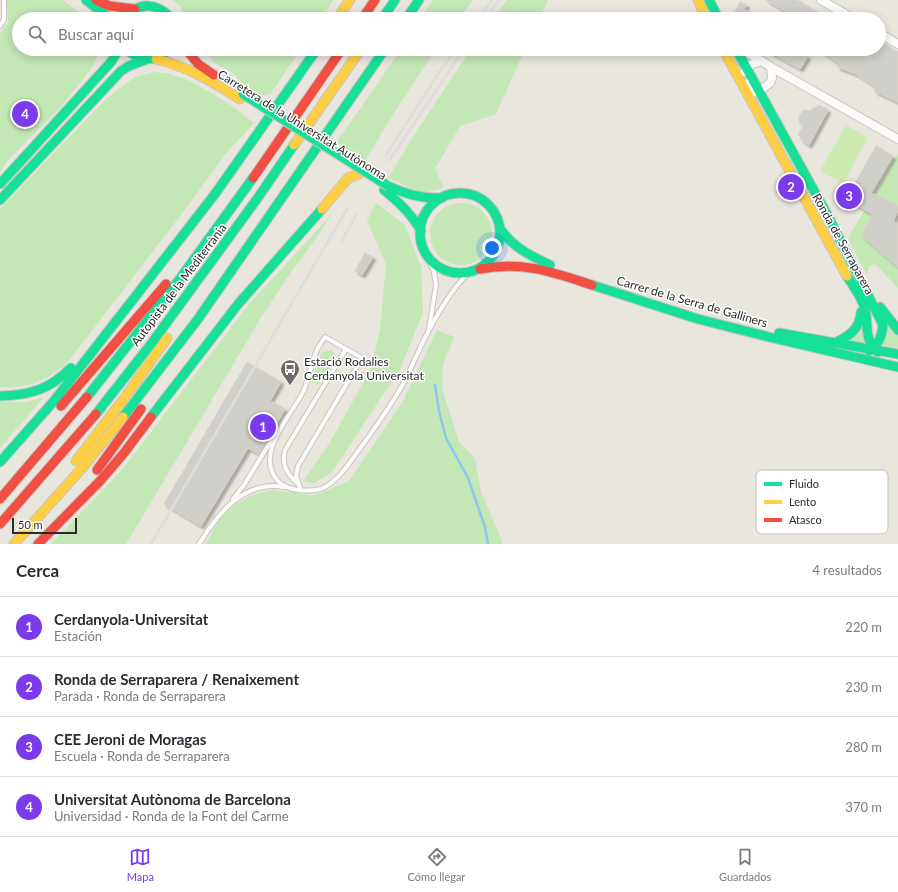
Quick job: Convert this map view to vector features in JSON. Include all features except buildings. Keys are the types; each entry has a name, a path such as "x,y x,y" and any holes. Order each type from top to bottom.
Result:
{"main road":[{"path":"86,0 102,12"},
{"path":"96,0 100,3 116,7 135,9 146,6 154,6 165,12"},
{"path":"342,12 350,0"},
{"path":"367,12 375,0"},
{"path":"387,12 395,0"},
{"path":"411,12 419,0"},
{"path":"698,0 704,12"},
{"path":"709,0 715,12"},
{"path":"132,12 135,9"},
{"path":"0,184 111,62 115,56"},
{"path":"134,56 145,60"},
{"path":"0,200 121,71 129,66 145,60 156,59 161,56"},
{"name":"Carretera de la Universitat Autònoma","path":"190,56 203,68 242,96 359,174 386,188 416,198 442,198"},
{"path":"0,462 54,401 215,194 312,56"},
{"name":"Autopista de la Mediterrània","path":"0,499 56,436 100,383 207,242 337,56"},
{"name":"Autopista de la Mediterrània","path":"0,524 103,406 151,344 230,237 356,56"},
{"path":"33,544 80,490 116,445 153,391 198,320 380,56"},
{"name":"Ronda de Serraparera","path":"727,56 795,183 860,298 865,310 867,334 873,349 879,342 882,335 883,325 829,218 756,91 739,56"},
{"path":"733,56 745,71"},
{"name":"Carretera de la Universitat Autònoma","path":"156,59 172,62 185,67 242,96 386,188 408,210 421,231"},
{"path":"756,91 765,125"},
{"name":"Ronda de Serraparera","path":"769,134 769,141 859,305 861,313 860,321 852,333 835,343"},
{"path":"38,544 100,481 239,303 348,178 359,174"},
{"path":"0,396 28,394 44,390 67,373 197,209 215,194"},
{"path":"462,194 478,197 489,205 494,211 499,220 501,230 495,251 490,258 480,269 469,273 456,274 443,270 427,255 422,244 421,231 426,214 431,206 449,195 462,194"},
{"name":"Ronda de Serraparera","path":"829,218 834,223 882,311 898,330"},
{"name":"Carrer de la Serra de Galliners","path":"501,230 512,244 531,257 625,292 742,326 898,354"},
{"path":"186,312 230,237"},
{"path":"0,472 85,379 153,298 207,242"},
{"name":"Carrer de la Serra de Galliners","path":"480,269 501,265 525,266 553,271 669,311 748,332 898,367"},
{"path":"14,544 127,414 198,320"},
{"path":"6,544 67,474 126,396 171,332"},
{"path":"841,354 850,352 866,352 873,349 882,356 898,362"}],"street":[{"path":"821,0 842,12"},
{"path":"886,37 898,44"},
{"path":"754,56 898,138"},
{"path":"745,71 752,64 762,61"},
{"path":"756,91 770,83 772,78 771,67"}],"lane":[{"path":"0,26 4,19 4,0"},
{"path":"427,255 434,272 436,285 428,331"},
{"path":"229,504 245,494 257,489 272,486 301,490 317,490 325,487 340,474 351,462 393,402 412,367 428,331 459,282 469,273"},
{"path":"199,544 209,527 244,485 304,390 316,352 325,337 362,358 298,466 296,476 301,490"},
{"path":"298,484 290,476 284,465 283,456 346,349"},
{"path":"277,433 272,448 272,466 277,480 286,487"}],"green space":[{"path":"7,0 62,0 79,12 12,12 12,56 97,56 93,66 58,110 10,158 0,172 0,34 8,22"},
{"path":"172,0 333,0 325,12 183,12 180,6"},
{"path":"433,0 473,0 464,12 425,12"},
{"path":"507,0 548,0 542,12 498,12"},
{"path":"209,56 296,56 270,95 267,94 264,96 244,85 234,74 215,63"},
{"path":"396,56 431,56 364,162 336,143"},
{"path":"466,56 522,56 496,114 460,126 435,169 444,188 422,193 388,178"},
{"path":"154,72 170,74 188,80 228,103 254,123 223,157 187,207 67,363 44,379 28,385 0,387 0,209 107,98 135,77"},
{"path":"846,125 868,138 843,184 820,171"},
{"path":"898,154 898,206 880,198 862,236 898,267 898,288 875,264 869,266 867,275 848,238"},
{"path":"376,203 405,225 421,267 423,312 400,369 332,472 314,483 303,481 329,444 371,369 380,329 386,264 367,221"},
{"path":"455,203 467,203 483,212 490,222 492,234 490,246 483,256 467,265 455,265 444,260 435,251 430,240 430,228 435,217 444,208"},
{"path":"332,214 259,321 126,544 51,544 122,470 249,304"},
{"path":"886,322 898,335 898,349 880,345"},
{"path":"863,324 866,343 848,340"},
{"path":"437,330 454,337 443,364 442,388 459,442 475,458 481,492 502,544 205,544 222,516 236,504 252,495 272,490 312,495 321,493 349,481 402,403"},
{"path":"331,350 335,358 334,361 318,385 311,382 321,354"},
{"path":"44,397 0,448 0,402 27,402"}],"waterway":[{"path":"435,385 439,411 446,438 468,478 485,527 488,544"}],"railway":[{"path":"483,12 492,0"},
{"path":"490,12 499,0"},
{"path":"386,155 451,56"},
{"path":"389,161 459,56"},
{"path":"151,544 347,209"},
{"path":"342,241 356,215"}],"traffic: fast":[{"path":"86,0 102,12"},
{"path":"387,12 395,0"},
{"path":"411,12 419,0"},
{"path":"709,0 715,12"},
{"path":"132,12 136,9 148,6 160,9 164,12"},
{"path":"0,184 111,62 115,56"},
{"path":"137,56 148,59 159,56"},
{"path":"0,462 54,401 215,194 312,56"},
{"path":"123,417 198,319 380,56"},
{"path":"740,56 829,218 883,325 879,340 869,351"},
{"path":"0,200 121,71 129,66 145,60"},
{"path":"243,94 388,186"},
{"path":"96,414 151,344 257,199 294,145"},
{"path":"87,397 179,280 253,178"},
{"path":"388,186 414,195 428,198 442,198"},
{"path":"384,190 405,209 414,219 421,231"},
{"path":"460,193 475,196 488,205 497,218 500,233 497,248 488,261 475,270 460,273 445,270 432,261 423,248 420,233 423,218 432,205 445,196 460,193"},
{"path":"151,417 239,303 322,209"},
{"path":"501,230 517,247 550,265"},
{"path":"847,276 864,305 868,337 873,347 878,352"},
{"path":"592,285 698,319 898,367"},
{"path":"880,307 898,330"},
{"path":"835,343 845,338 853,331 858,323 861,312"},
{"path":"779,333 898,354"},
{"path":"0,396 30,393 38,390 55,382 71,368"}],"traffic: slow":[{"path":"342,12 350,0"},
{"path":"698,0 704,12"},
{"path":"294,145 356,56"},
{"path":"727,56 847,276"},
{"path":"156,59 189,70 240,99"},
{"path":"322,209 348,178 359,174"},
{"path":"76,461 126,396 167,338"},
{"path":"14,544 83,467 123,417"}],"traffic: jam":[{"path":"96,0 110,6 135,9"},
{"path":"367,12 375,0"},
{"path":"192,56 198,64 214,75"},
{"path":"253,178 337,56"},
{"path":"480,269 510,266 524,267 551,272 592,285"},
{"path":"61,406 166,284"},
{"path":"0,499 87,397"},
{"path":"97,470 141,409"},
{"path":"0,524 96,414"},
{"path":"38,544 100,481 124,453 151,417"}],"place":[{"name":"Universitat Autònoma de Barcelona","path":"25,114"},
{"name":"Ronda de Serraparera / Renaixement","path":"791,187"},
{"name":"CEE Jeroni de Moragas","path":"849,196"},
{"name":"Estació Rodalies Cerdanyola Universitat","path":"290,386"},
{"name":"Cerdanyola-Universitat","path":"263,427"}]}
